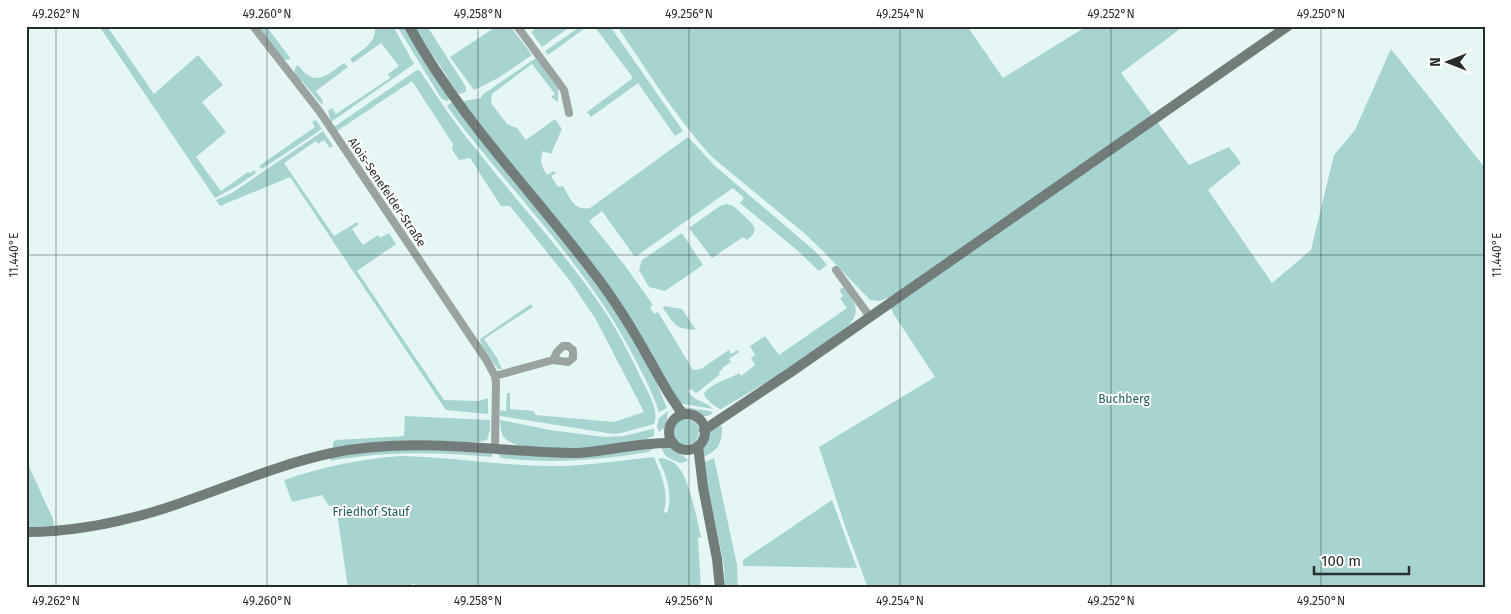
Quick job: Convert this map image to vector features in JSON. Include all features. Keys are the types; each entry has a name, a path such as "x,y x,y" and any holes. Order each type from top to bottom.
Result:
{"street":[{"name":"Alois-Senefelder-Straße","path":"253,26 329,125 474,340 494,376 496,388 495,449"},
{"path":"409,26 450,91 476,126 602,284 630,325 665,388 683,414"},
{"path":"517,26 564,90 569,113"},
{"path":"702,425 734,409 870,317 1288,26"},
{"path":"836,270 870,317"},
{"path":"494,376 554,360"},
{"path":"665,388 673,420 669,431 673,443 679,448 687,450 698,446 703,438 702,425 691,414 683,414 673,420"},
{"path":"644,444 669,431"},
{"path":"30,532 85,528 137,516 267,471 345,451 423,445 577,453 600,452 644,444 673,443"},
{"path":"698,446 720,588"},
{"path":"687,450 703,487"}],"green space":[{"path":"99,26 107,26 154,94 198,55 223,85 202,102 226,132 196,157 221,191 248,172 250,173 254,170 256,173 215,198"},
{"path":"257,26 266,26 291,59 285,60 280,57"},
{"path":"375,26 393,26 414,64 331,122 328,111 332,108 336,114 390,78 388,74 399,66 381,43 353,63 350,59 371,42 374,37"},
{"path":"397,26 405,26 450,98 448,101 441,98"},
{"path":"414,26 427,26 466,87 466,92 460,94 456,92"},
{"path":"497,26 510,26 532,55 498,78 474,90 450,57"},
{"path":"539,26 571,26 542,47 531,32"},
{"path":"581,26 588,26 548,55 545,51"},
{"path":"594,26 610,26 683,131 675,136 638,83 591,117 587,112 633,78"},
{"name":"Buchberg","path":"617,26 967,26 1003,78 1087,26 1184,26 1121,73 1189,165 1229,147 1241,163 1208,190 1272,283 1311,250 1334,155 1355,130 1391,49 1485,168 1485,588 868,588 819,447 935,377 893,313 887,298 880,301 870,300 804,233 712,157 674,110"},
{"path":"536,58 558,89 558,102 551,97 555,94 532,64 492,94 491,103 507,124 517,128 526,140 555,119 562,129 551,154 543,151 542,164 547,175 554,171 556,173 551,176 558,187 563,186 576,206 590,208 688,137 715,166 816,252 827,265 819,271 797,250 740,203 744,198 733,188 635,257 602,211 589,221 623,263 653,305 650,307 654,314 658,312 693,370 701,369 729,350 731,354 738,350 739,352 729,359 731,362 719,372 720,374 698,392 696,393 691,389 688,391 693,397 713,409 684,404 678,405 649,349 464,103 464,101 481,98 482,95"},
{"path":"344,63 348,67 316,91 323,101 322,105 302,81 299,83 295,74 295,69 298,65 310,76 321,78"},
{"path":"417,70 420,71 464,134 562,253 593,294 625,346 652,401 655,413 654,424 613,434 500,416 500,410 506,411 507,393 510,393 510,409 533,411 536,415 614,422 644,412 595,318 570,281 510,206 501,206 470,158 459,160 452,149 453,144 412,81 337,131 334,127"},
{"path":"453,103 562,239 613,307 653,374 667,408 659,412 642,373 601,302 556,241 460,124 447,106"},
{"path":"316,120 322,129 262,169 259,166 315,127 312,122"},
{"path":"323,131 333,146 330,148 324,140 318,144 316,141 284,163 334,236 357,222 359,224 352,229 363,245 378,235 380,238 389,233 396,244 357,271 444,400 478,401 488,398 488,414 446,410 290,177 220,206 216,200 232,193"},
{"path":"726,204 737,209 752,224 755,230 747,240 743,237 712,258 689,228 720,206"},
{"path":"682,233 703,265 665,291 649,287 639,270 642,260"},
{"path":"844,287 853,301 856,310 853,320 849,325 784,372 721,409 713,405 706,397 704,393 712,386 739,373 741,376 755,365 751,358 755,355 750,346 765,336 779,355 847,308 840,298 843,296 839,290"},
{"path":"531,304 533,307 484,339 502,369 498,369 481,345 480,339"},
{"path":"664,306 682,309 696,330 676,325 663,308"},
{"path":"683,407 713,413 706,416 699,415 685,411"},
{"path":"668,411 666,427 659,432 657,426 659,418"},
{"path":"405,416 490,420 490,429 487,440 479,442 333,448 333,442 336,440 404,436"},
{"path":"686,419 695,423 699,432 695,441 686,445 677,441 673,432 677,423"},
{"path":"500,420 550,430 604,437 624,436 654,429 654,436 644,440 583,449 521,447 508,441 503,436"},
{"path":"718,423 722,427 720,443 711,453 700,458 706,439"},
{"path":"661,445 683,455 688,461 680,463 670,459 665,455"},
{"path":"651,448 652,450 648,452 575,460 538,461 501,458 499,456 500,454"},
{"path":"396,449 492,453 492,457 411,453 370,455 330,461 332,456"},
{"name":"Friedhof Stauf","path":"401,456 542,466 597,464 654,457 664,484 666,497 664,512 667,513 669,506 668,486 658,459 662,458 672,462 678,466 683,474 693,501 701,537 698,538 701,588 418,588 414,583 406,588 348,588 336,506 329,506 322,495 292,502 284,480 341,464"},
{"path":"714,458 737,565 738,588 725,588 724,566 703,463"},
{"path":"26,460 53,519 54,526 26,527"},
{"path":"832,500 857,568 743,566 743,560"}]}
